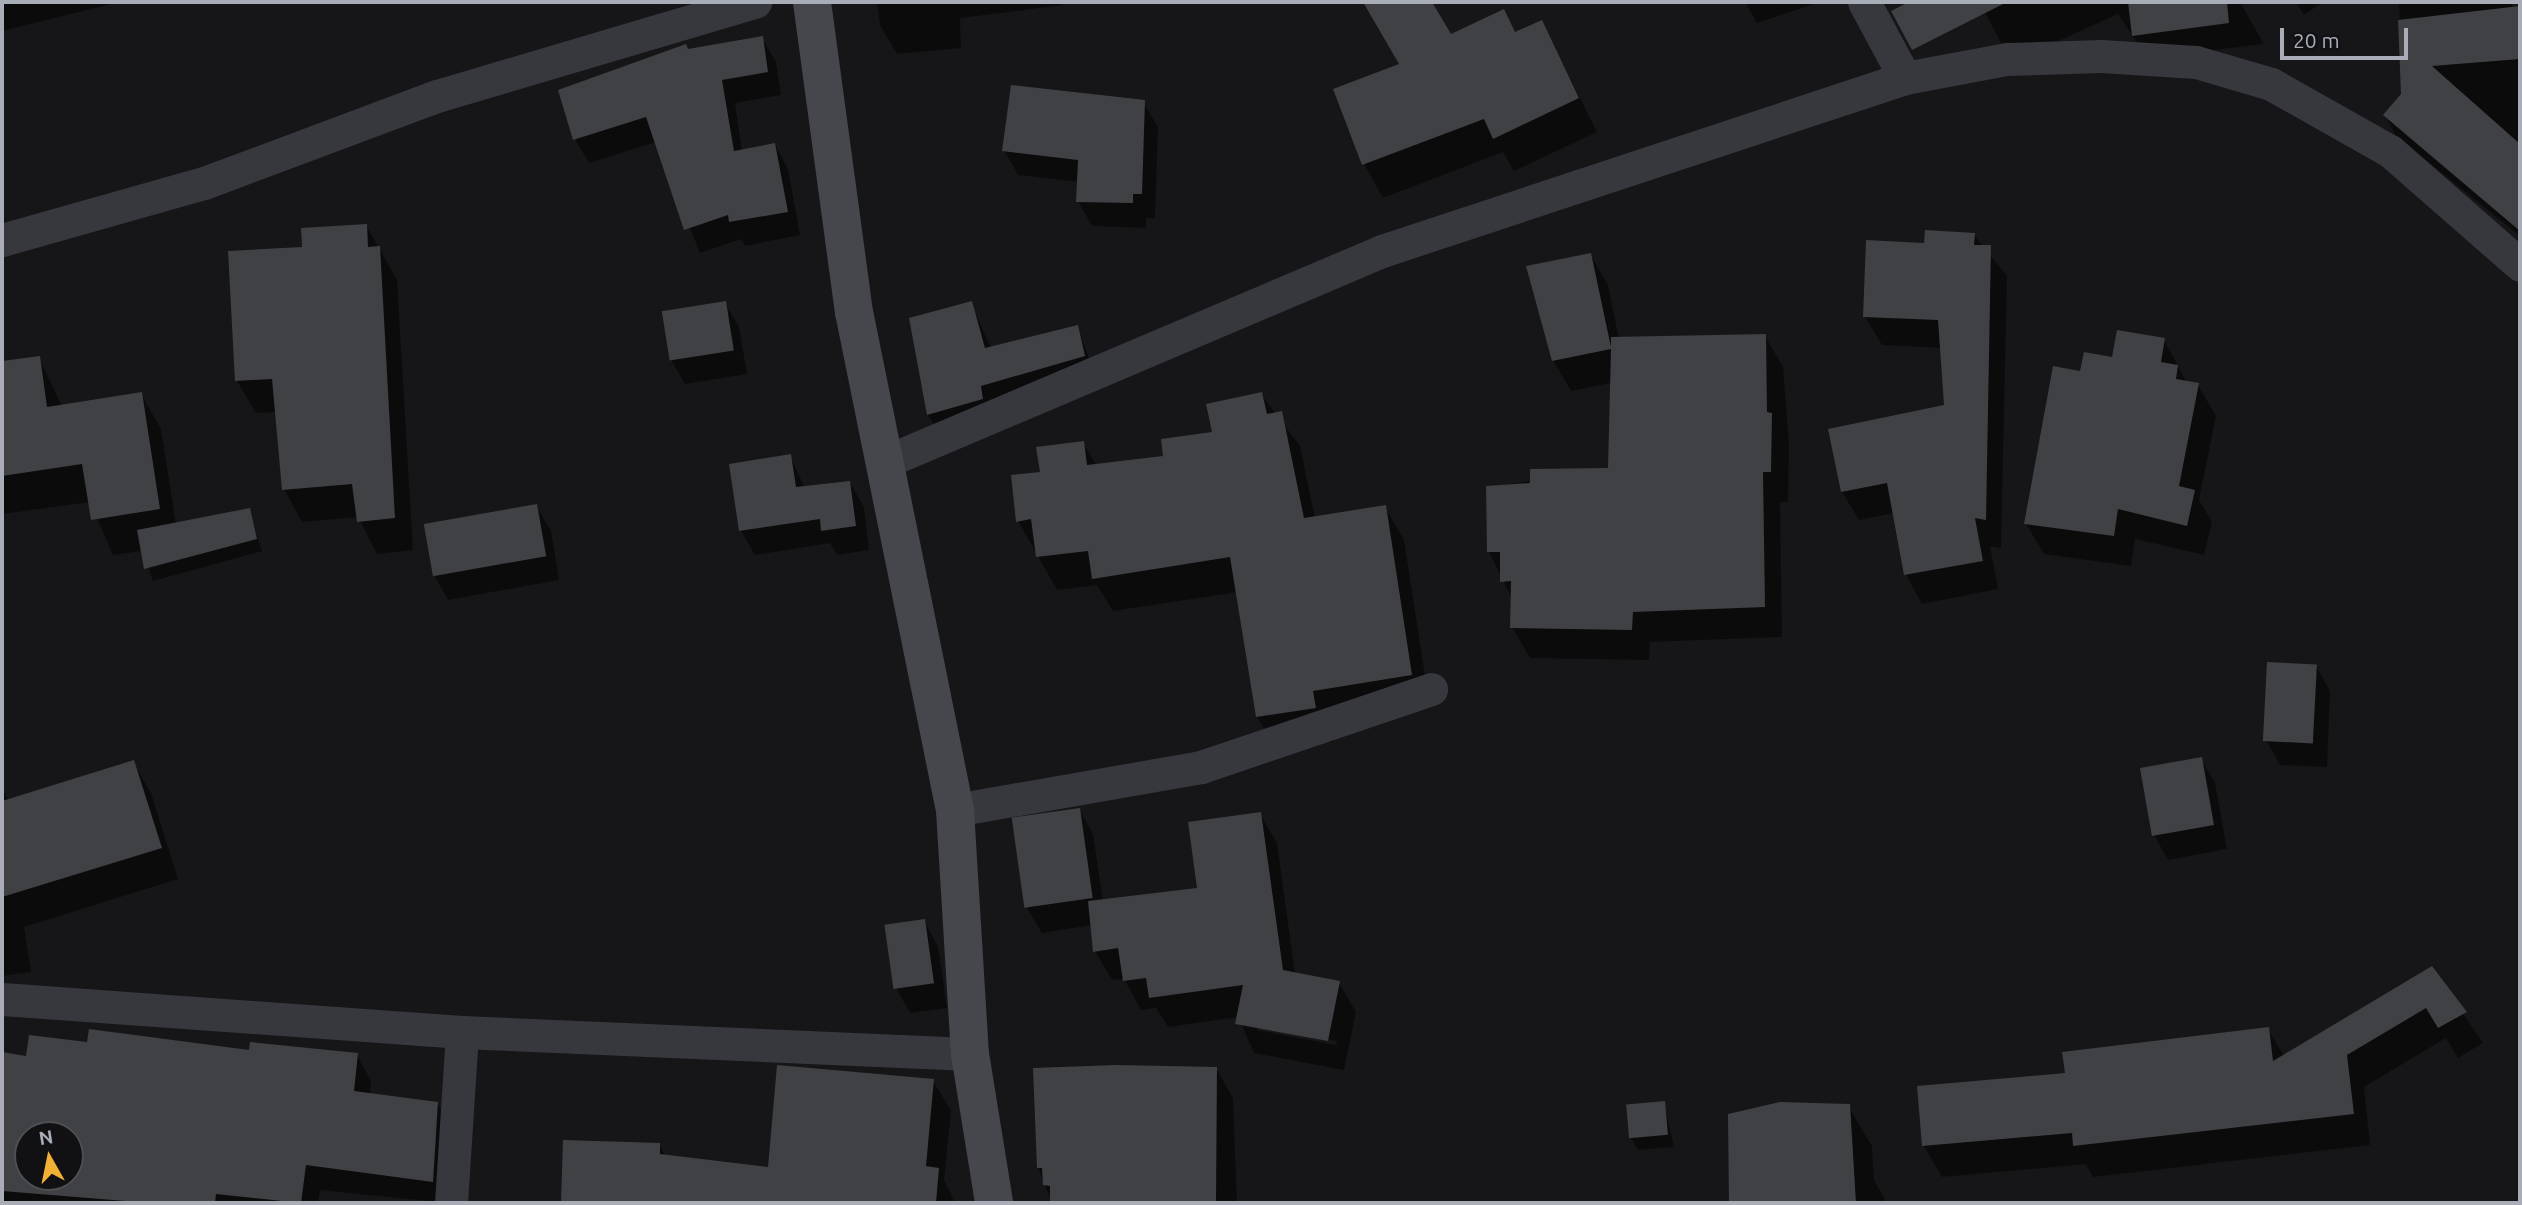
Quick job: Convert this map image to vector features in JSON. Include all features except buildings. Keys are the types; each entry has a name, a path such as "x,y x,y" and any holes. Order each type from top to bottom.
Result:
{"street":[{"path":"2,240 204,183 437,96 755,2"},
{"path":"812,2 854,312 887,461 955,810 970,1054 994,1203"},
{"path":"1864,2 1905,78"},
{"path":"887,461 1382,251 1905,78 2007,59 2101,56 2196,62 2272,84 2390,151 2520,265"},
{"path":"955,810 1201,766 1431,689"},
{"path":"2,999 462,1032 970,1054"},
{"path":"451,1203 462,1032"}]}
